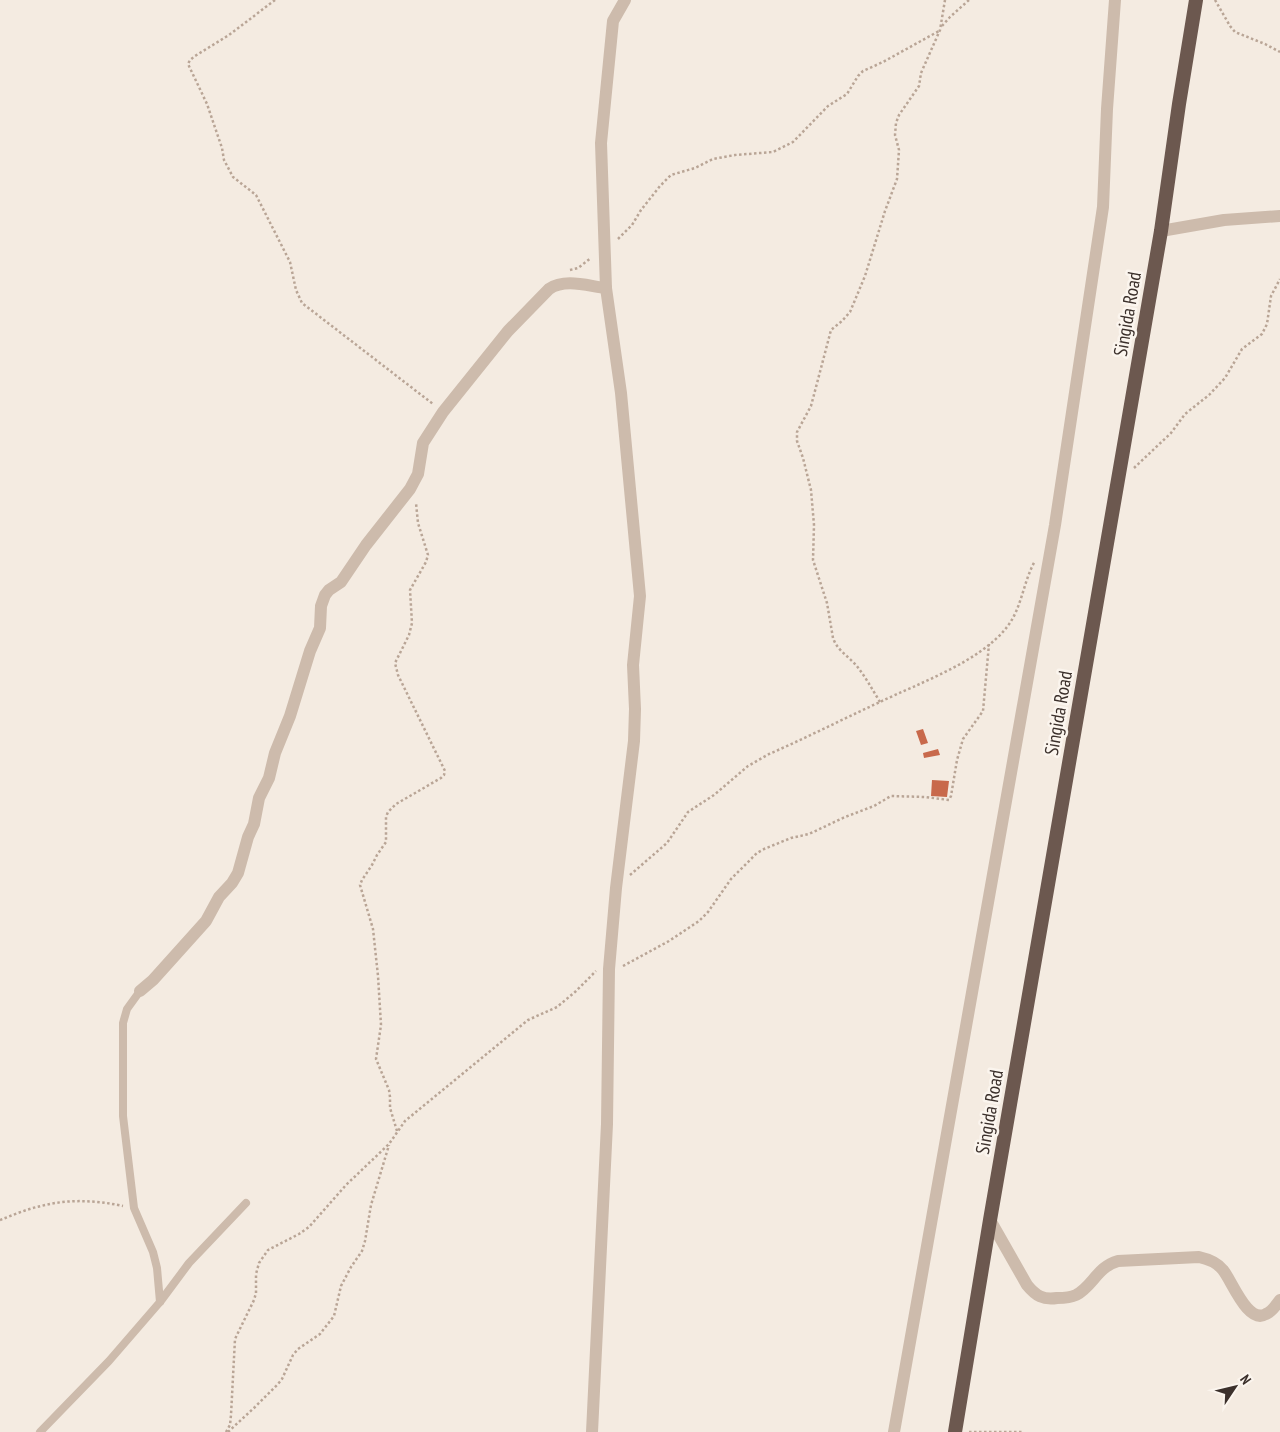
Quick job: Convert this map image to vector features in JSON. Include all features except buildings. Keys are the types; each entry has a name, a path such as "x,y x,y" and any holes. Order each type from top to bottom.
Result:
{"highway":[{"name":"Singida Road","path":"955,1432 1161,231 1196,0"}],"street":[{"path":"592,1432 607,1124 609,969 616,888 634,741 633,665 640,596 621,393 606,288 601,143 612,20 625,0"},
{"path":"894,1432 1057,515 1103,207 1106,109 1115,0"},
{"path":"1161,231 1224,220 1280,216"},
{"path":"140,991 153,980 206,921 219,897 235,878 254,824 259,798 268,778 310,651 320,628 325,595 344,579 366,545 415,482 424,443 443,412 508,331 548,289 554,285 566,283 606,288"},
{"path":"990,1220 1027,1285 1033,1292 1044,1298 1076,1295 1105,1266 1118,1261 1199,1257 1212,1261 1223,1270 1245,1306 1253,1314 1261,1316 1267,1314 1280,1300"}],"lane":[{"path":"140,991 126,1009 123,1023 123,1116 134,1208 153,1252 157,1268 160,1302"},
{"path":"40,1432 109,1361 160,1302 189,1263 246,1203"}],"path":[{"path":"276,0 229,35 194,56 188,64 207,104 222,148 224,160 233,177 256,195 290,262 296,290 302,303 443,412"},
{"path":"548,289 569,270 578,268 628,230 641,210 671,175 695,168 713,159 773,152 793,142 828,106 847,94 858,76 863,72 940,30 945,0"},
{"path":"880,702 859,668 840,650 833,638 827,603 814,560 811,490 796,432 813,401 831,330 850,312 865,276 897,179 899,150 895,135 899,115 918,89 921,73 940,30 950,17 969,0"},
{"path":"1215,0 1230,26 1236,32 1280,52"},
{"path":"1117,483 1171,433 1188,411 1209,395 1229,373 1242,349 1262,334 1267,324 1271,296 1280,279"},
{"path":"398,1131 390,1108 389,1090 376,1059 382,1025 378,976 373,929 360,885 386,842 386,817 388,812 396,804 441,778 446,771 398,675 395,662 409,635 412,623 410,590 428,555 418,523 415,482"},
{"path":"616,888 667,843 688,812 714,795 748,766 769,754 946,671 976,654 998,638 1013,617 1026,587 1030,569 1039,554"},
{"path":"227,1432 232,1415 235,1339 254,1300 259,1263 268,1250 309,1227 346,1185 389,1144 405,1121 528,1020 557,1007 575,992 597,969 606,966 609,969 623,966 669,942 698,921 708,912 731,879 757,853 791,838 809,834 844,817 874,806 891,796 948,800 951,796 962,739 983,710 989,644"},
{"path":"227,1432 278,1384 293,1355 298,1349 320,1334 334,1316 341,1286 362,1251 365,1242 370,1211 389,1144"},
{"path":"0,1220 40,1206 71,1201 102,1202 134,1208"},
{"path":"955,1432 1023,1432"}]}
